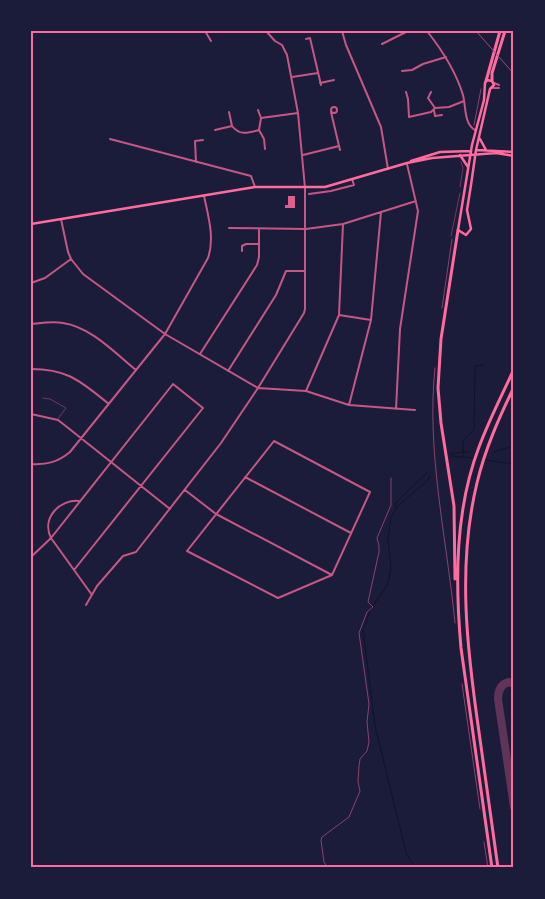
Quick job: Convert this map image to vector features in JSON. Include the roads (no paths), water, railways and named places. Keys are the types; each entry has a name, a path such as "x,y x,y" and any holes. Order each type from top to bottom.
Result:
{"highway":[{"path":"486,82 499,41 500,31"},
{"path":"499,41 506,31"},
{"path":"492,64 493,82"},
{"path":"458,230 441,339 438,388 441,423 454,506 455,583 458,612 492,868"},
{"path":"458,612 458,553 466,493 479,447 514,370"},
{"path":"498,868 468,648 465,574 467,538 477,482 498,421 514,387"}],"main road":[{"path":"486,82 493,82 476,150 468,210 471,230 466,234 458,230 476,130 475,125 486,82"},
{"path":"486,87 492,89"},
{"path":"480,139 486,150"},
{"path":"407,163 420,157 440,152 486,150 514,154"},
{"path":"31,224 255,187 325,187 407,163 432,158 496,153 514,154"},
{"path":"460,155 468,168"}],"street":[{"path":"205,31 210,40"},
{"path":"86,605 123,556 136,552 221,442 258,388 304,313 306,228 303,155 298,113 287,56 282,45 274,41 266,31"},
{"path":"342,31 346,45 381,127 388,169"},
{"path":"382,44 408,31"},
{"path":"427,31 446,57 461,90 467,121 476,130"},
{"path":"203,37 207,35"},
{"path":"306,39 310,38 321,84 334,80"},
{"path":"402,71 412,70 423,64 446,57"},
{"path":"292,77 318,73"},
{"path":"492,89 499,87 493,82"},
{"path":"406,92 408,117 431,112 434,109 464,101"},
{"path":"431,92 428,98 434,109 435,116 442,115"},
{"path":"258,110 261,118 259,130 264,139 266,149"},
{"path":"229,112 232,126 238,132 245,133 259,130"},
{"path":"331,112 340,150"},
{"path":"261,118 298,113"},
{"path":"470,126 475,125"},
{"path":"215,130 232,126"},
{"path":"110,139 251,176 255,187"},
{"path":"196,162 195,141 203,140"},
{"path":"303,155 339,146"},
{"path":"396,409 400,329 418,211 407,163"},
{"path":"309,194 354,185 352,179"},
{"path":"31,464 41,465 56,462 70,452 164,334 211,250 211,238 204,196"},
{"path":"230,228 306,228 343,224 416,201"},
{"path":"349,405 371,320 381,212"},
{"path":"61,219 71,260 83,274 164,334 258,388 306,391 349,405 415,410"},
{"path":"306,391 339,315 343,224"},
{"path":"200,355 257,265 259,229"},
{"path":"242,251 242,246 246,244 259,244"},
{"path":"31,283 45,278 71,260"},
{"path":"228,371 276,295 286,271 305,271"},
{"path":"339,315 371,320"},
{"path":"31,324 62,322 74,325 97,338 136,370"},
{"path":"31,369 58,371 71,376 109,404"},
{"path":"31,557 51,538 173,384 203,408 74,570"},
{"path":"31,414 58,420 170,509"},
{"path":"274,441 370,492 332,575 278,598 187,551 245,477 274,441"},
{"path":"245,477 351,533"},
{"path":"185,490 216,514 332,575"},
{"path":"81,501 65,502 54,511 48,525 51,538 92,595"}],"lane":[{"path":"460,187 464,167 461,162"},
{"path":"451,236 460,193"},
{"path":"453,229 458,230"},
{"path":"43,398 66,408 58,420"}],"waterway":[{"path":"450,454 463,452 463,440 474,430 475,366 484,365"},
{"path":"494,452 514,446"},
{"path":"463,456 463,452 469,452"},
{"path":"451,456 473,458"},
{"path":"485,460 514,464"},
{"path":"396,508 395,503 427,473"},
{"path":"406,852 375,726 363,630 370,611 385,589 389,579 391,567 388,540 391,517 398,506 428,480 430,475"},
{"path":"406,853 415,868"}],"railway":[{"path":"476,31 514,74"}]}
